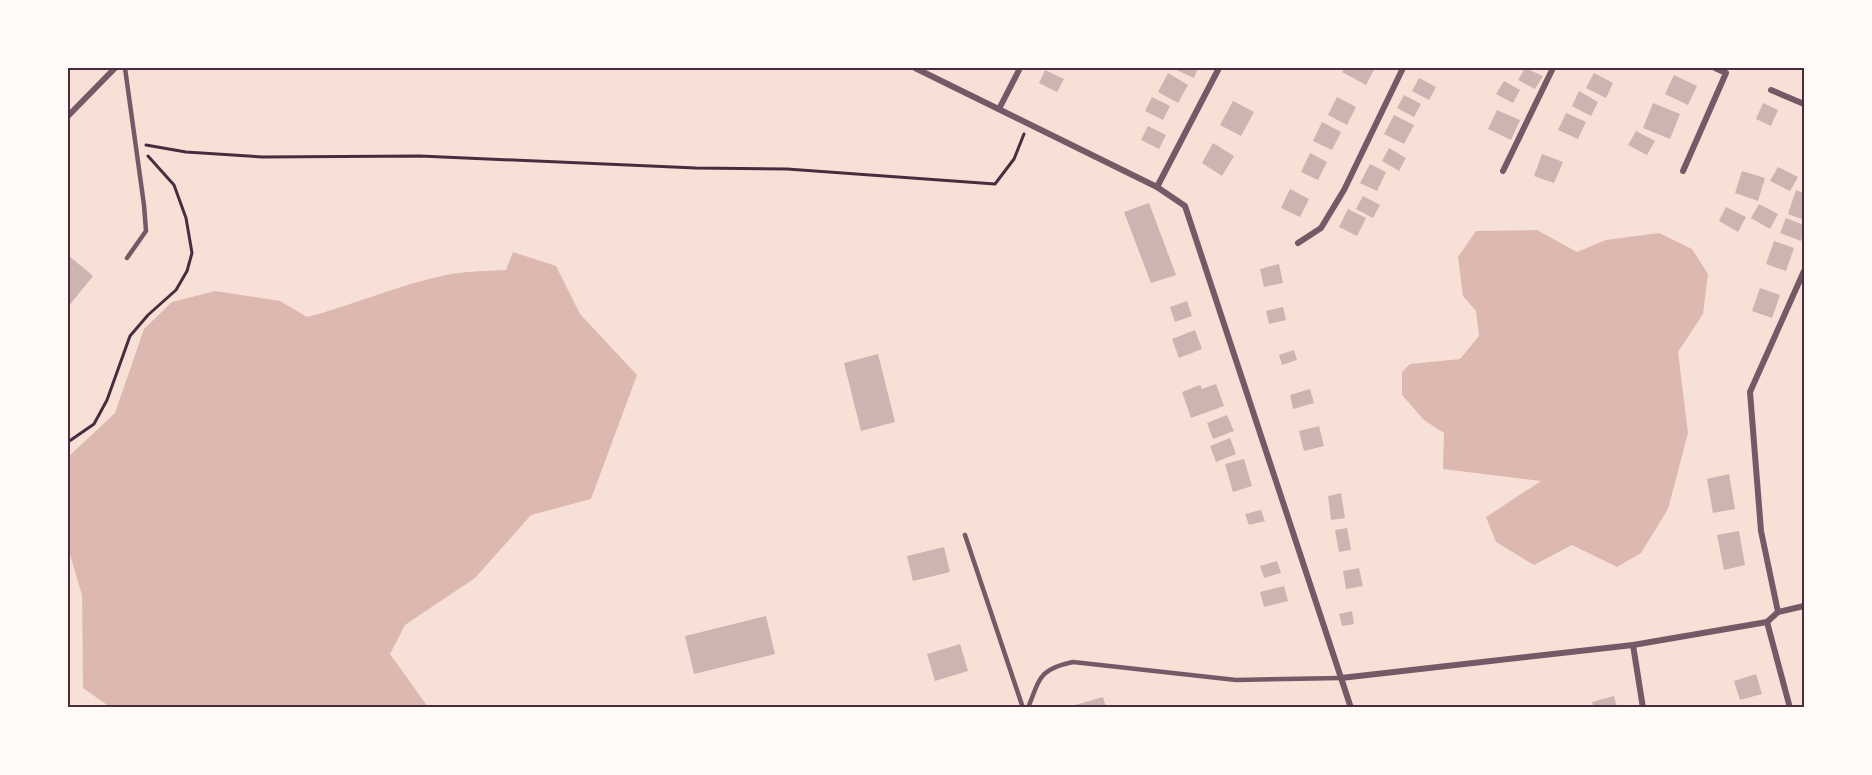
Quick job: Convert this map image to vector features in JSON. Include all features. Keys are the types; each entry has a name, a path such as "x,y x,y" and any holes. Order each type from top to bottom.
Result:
{"street":[{"path":"68,116 115,68"},
{"path":"915,68 1158,187 1185,206 1351,708"},
{"path":"999,109 1020,68"},
{"path":"1158,187 1219,68"},
{"path":"1298,243 1321,228 1339,200 1403,68"},
{"path":"1503,171 1553,68"},
{"path":"1683,171 1726,73 1715,68"},
{"path":"1771,90 1804,104"},
{"path":"1778,612 1761,531 1750,392 1804,271"},
{"path":"1341,678 1633,645 1767,622 1778,612 1804,606"},
{"path":"1767,622 1790,708"},
{"path":"1633,645 1643,708"}],"lane":[{"path":"125,68 146,231 127,258"},
{"path":"965,535 1023,708"},
{"path":"1028,708 1041,675 1056,666 1073,662 1236,680 1341,678"}],"path":[{"path":"136,144 186,152 263,157 420,156 696,168 787,169 995,184 1014,159 1028,123"},
{"path":"68,442 94,424 107,400 130,336 148,315 176,290 192,253 186,218 174,185 136,144"}],"shaded area":[{"path":"1537,230 1577,252 1606,240 1659,233 1692,249 1708,274 1703,314 1678,352 1688,433 1668,509 1641,553 1617,567 1572,545 1534,565 1496,542 1486,517 1541,481 1443,469 1444,433 1424,420 1402,395 1402,372 1410,364 1460,359 1479,336 1476,311 1463,296 1458,257 1476,231"},
{"path":"513,252 556,266 580,314 637,375 591,499 531,515 475,578 405,625 390,654 428,707 110,707 83,688 82,595 68,548 68,457 115,413 144,329 172,302 215,291 280,301 307,317 428,279 461,273 506,270"}],"building":[{"path":"1172,68 1198,68 1194,78"},
{"path":"1345,68 1375,68 1366,85 1342,72"},
{"path":"1525,68 1543,76 1535,89 1518,80"},
{"path":"1045,70 1064,79 1057,92 1039,83"},
{"path":"1168,73 1188,85 1178,103 1158,92"},
{"path":"1594,73 1613,83 1606,98 1586,88"},
{"path":"1674,75 1697,86 1688,105 1665,94"},
{"path":"1419,78 1436,87 1429,100 1412,91"},
{"path":"1504,81 1520,90 1513,103 1496,94"},
{"path":"1579,91 1598,102 1591,116 1572,106"},
{"path":"1404,95 1421,104 1414,117 1397,108"},
{"path":"1152,97 1170,106 1163,120 1145,111"},
{"path":"1337,97 1356,107 1347,125 1328,115"},
{"path":"1233,101 1254,112 1241,136 1220,125"},
{"path":"1653,103 1680,114 1670,139 1643,128"},
{"path":"1763,103 1778,110 1771,126 1756,119"},
{"path":"1497,110 1520,120 1511,140 1488,129"},
{"path":"1566,113 1586,122 1578,139 1558,130"},
{"path":"1394,115 1414,125 1404,144 1384,134"},
{"path":"1322,122 1341,132 1332,150 1313,141"},
{"path":"1148,126 1166,135 1159,149 1141,140"},
{"path":"1636,131 1655,141 1647,155 1628,145"},
{"path":"1213,143 1234,156 1222,176 1202,163"},
{"path":"1389,148 1406,158 1399,171 1382,161"},
{"path":"1310,153 1327,162 1318,180 1301,172"},
{"path":"1542,154 1563,162 1554,183 1534,176"},
{"path":"1370,164 1386,172 1377,191 1360,183"},
{"path":"1778,167 1798,177 1790,191 1770,181"},
{"path":"1742,171 1765,178 1758,201 1735,193"},
{"path":"1290,189 1309,199 1300,217 1281,208"},
{"path":"1796,190 1804,193 1804,220 1788,214"},
{"path":"1363,196 1380,205 1373,218 1356,209"},
{"path":"1149,203 1176,275 1151,283 1124,212"},
{"path":"1759,204 1778,214 1770,229 1751,218"},
{"path":"1726,207 1746,217 1738,232 1719,221"},
{"path":"1348,209 1366,218 1357,236 1339,227"},
{"path":"1786,218 1804,225 1801,241 1780,233"},
{"path":"1774,241 1794,248 1786,271 1766,264"},
{"path":"68,255 93,276 68,307"},
{"path":"1279,264 1283,283 1264,287 1260,269"},
{"path":"1760,288 1780,295 1772,318 1752,311"},
{"path":"1187,301 1192,316 1175,322 1170,307"},
{"path":"1283,307 1286,320 1269,324 1266,311"},
{"path":"1195,330 1202,349 1179,358 1172,339"},
{"path":"1294,350 1297,360 1282,365 1279,355"},
{"path":"878,354 895,422 861,431 844,363"},
{"path":"1216,384 1224,406 1191,418 1182,392 1200,385 1202,389"},
{"path":"1310,389 1314,403 1293,409 1290,395"},
{"path":"1227,415 1234,431 1213,439 1207,423"},
{"path":"1319,426 1324,446 1304,451 1299,431"},
{"path":"1230,438 1236,454 1216,462 1210,446"},
{"path":"1244,459 1252,486 1233,492 1225,464"},
{"path":"1729,474 1735,509 1713,513 1707,479"},
{"path":"1341,493 1345,518 1331,520 1328,496"},
{"path":"1261,510 1265,521 1249,525 1245,514"},
{"path":"1347,528 1351,550 1339,552 1335,530"},
{"path":"1739,531 1745,565 1724,570 1717,535"},
{"path":"944,547 950,572 913,581 907,556"},
{"path":"1277,561 1281,573 1264,578 1260,566"},
{"path":"1359,568 1363,586 1346,589 1343,571"},
{"path":"1284,586 1288,601 1264,607 1260,592"},
{"path":"1352,611 1354,624 1342,626 1339,614"},
{"path":"766,616 775,654 694,674 685,636"},
{"path":"960,644 968,671 935,681 927,654"},
{"path":"1756,674 1762,694 1740,700 1734,681"},
{"path":"1614,696 1617,708 1594,708 1592,702"},
{"path":"1103,697 1106,708 1068,708 1068,707"}]}
